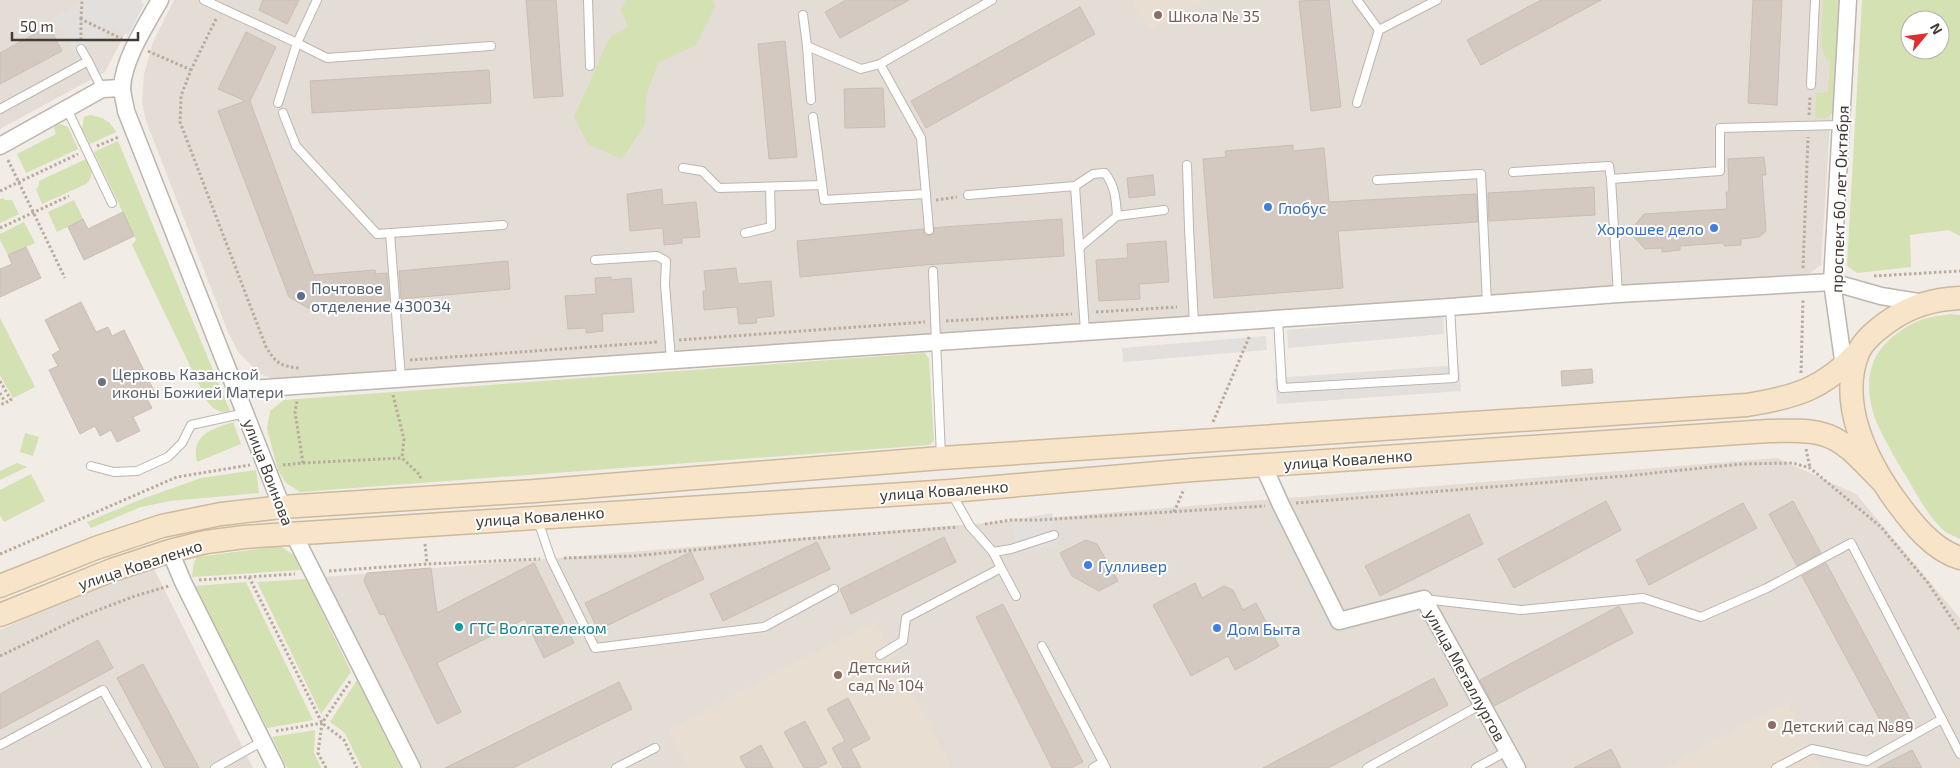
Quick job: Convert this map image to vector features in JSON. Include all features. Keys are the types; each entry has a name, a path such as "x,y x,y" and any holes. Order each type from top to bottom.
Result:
{"main road":[{"name":"улица Коваленко","path":"0,586 96,548 162,526 220,514 282,507 535,491 941,458 1747,405 1800,394 1821,384 1843,368 1867,339 1882,325 1903,312 1924,303 1960,298"},
{"path":"1858,352 1853,371 1852,396 1856,424 1867,452 1883,482 1903,511 1926,537 1957,559"},
{"name":"улица Коваленко","path":"0,615 105,573 170,551 206,542 244,537 294,535 536,516 950,491 1192,470 1758,431 1804,431 1824,434 1844,444 1883,482"},
{"name":"улица Металлургов","path":"1261,437 1263,465"},
{"path":"941,458 950,491"},
{"path":"535,491 536,516"},
{"name":"улица Воинова","path":"282,507 294,535"},
{"path":"162,526 170,551"}],"street":[{"name":"улица Воинова","path":"160,0 136,46 126,71 122,88 126,111 282,507"},
{"name":"проспект 60 лет Октября","path":"1848,0 1832,282 1843,368 1852,396"},
{"path":"0,146 102,89 122,88"},
{"path":"237,390 935,341 1450,308 1618,294 1832,282 1882,296 1924,303"},
{"name":"улица Металлургов","path":"1263,465 1339,621 1424,599 1516,768"},
{"name":"улица Воинова","path":"294,535 312,574 361,665 412,768"},
{"path":"170,551 183,582 276,768"}],"lane":[{"path":"204,0 328,58 491,46"},
{"path":"278,103 297,42 317,0"},
{"path":"588,0 590,66"},
{"path":"807,46 861,68 880,64 992,0"},
{"path":"1357,0 1379,30"},
{"path":"1357,103 1379,30 1436,0"},
{"path":"1811,84 1815,0"},
{"path":"804,15 811,100"},
{"path":"80,49 102,89"},
{"path":"0,109 88,61"},
{"path":"880,64 921,138 929,230"},
{"path":"67,109 112,203"},
{"path":"283,113 296,146 377,234 503,225"},
{"path":"813,116 824,200 926,198"},
{"path":"1611,179 1720,171 1720,128 1841,125"},
{"path":"1187,165 1188,228 1194,324"},
{"path":"1513,172 1609,166 1618,294"},
{"path":"683,168 702,171 719,188 822,185"},
{"path":"968,195 1076,186 1093,174 1105,173 1111,181 1116,194 1117,216"},
{"path":"1377,180 1481,174 1487,304"},
{"path":"1076,186 1086,331"},
{"path":"745,233 771,227 770,187"},
{"path":"1080,247 1117,216 1164,210"},
{"path":"390,233 400,360 395,379"},
{"path":"595,260 657,256 666,261 665,284 671,360"},
{"path":"933,271 941,458"},
{"path":"1278,319 1282,388 1454,378 1450,308"},
{"path":"91,466 114,472 137,471 168,457 182,443 191,424 236,415 247,415"},
{"path":"950,491 970,526 993,552 1016,596"},
{"path":"536,516 551,559 595,648 764,627 834,589"},
{"path":"993,552 1011,549 1054,535"},
{"path":"1424,599 1521,610 1642,598 1701,617 1768,588 1851,543 1960,754"},
{"path":"880,655 903,641 906,618 1001,568"},
{"path":"1042,646 1105,765 1093,768"},
{"path":"0,746 103,690 147,768"},
{"path":"1367,768 1482,704"},
{"path":"1776,768 1812,749 1867,761 1942,719"},
{"path":"215,768 262,738"},
{"path":"616,768 655,748"},
{"path":"1476,768 1507,751"}],"path":[{"path":"81,19 82,0"},
{"path":"221,8 191,70 182,96 180,122 266,347 273,358 283,366 303,369 295,412 303,463 266,466"},
{"path":"1800,394 1803,267 1811,84"},
{"path":"0,191 86,150 121,136 124,145"},
{"path":"9,161 65,278"},
{"path":"926,198 968,195"},
{"path":"0,228 69,196"},
{"path":"1793,268 1833,265"},
{"path":"1868,276 1960,271"},
{"path":"400,360 934,322 1193,306"},
{"path":"1205,441 1256,320"},
{"path":"395,379 404,439 402,458"},
{"path":"0,381 11,400 0,405"},
{"path":"0,393 5,402"},
{"path":"1804,431 1810,468"},
{"path":"0,554 177,477 252,465 250,457"},
{"path":"0,656 85,615 135,596 183,582 312,574 426,564 634,556 781,541 970,526 1011,520 1039,520 1281,505 1742,464 1792,463 1810,468 1881,527 1928,583 1960,631"},
{"path":"1174,512 1192,470"},
{"path":"250,577 322,724 344,740 357,768"},
{"path":"326,768 318,752 322,724 361,665"},
{"path":"262,738 322,724"}],"shaded area":[{"path":"0,0 142,0 105,72 0,129"},
{"path":"85,0 138,0 144,4 128,36 111,25 104,37 74,52 54,17"},
{"path":"174,0 1838,0 1821,265 1807,275 279,381 260,374 238,352 228,332 146,121 142,103 144,74 153,42"},
{"name":"Школа № 35","path":"1132,0 1204,0 1149,30"},
{"path":"1443,316 1444,334 1288,348 1287,330"},
{"path":"1266,336 1267,350 1123,362 1122,348"},
{"path":"1459,365 1461,391 1277,404 1275,378"},
{"path":"1777,458 1856,494 1960,618 1960,768 415,768 324,577"},
{"path":"1052,513 1058,546 1017,553 1011,520"},
{"path":"154,569 253,768 0,768 0,630 69,597"},
{"name":"Детский сад № 104","path":"875,621 952,768 689,768 669,729"},
{"name":"Детский сад №89","path":"1787,702 1823,768 1663,768"}],"green space":[{"path":"626,0 713,0 715,7 696,45 658,63 646,96 645,124 622,159 588,144 574,117 610,37 628,27 621,10"},
{"path":"1823,0 1841,0 1835,109 1829,116 1815,118 1816,93 1828,92 1830,61 1826,59 1821,45"},
{"path":"1862,0 1960,0 1960,236 1949,230 1910,235 1911,267 1857,273 1847,266"},
{"path":"90,115 106,120 116,132 90,144 82,129 84,117"},
{"path":"60,124 68,127 78,149 26,173 17,154 56,134 54,128"},
{"path":"118,141 230,411 223,412 217,410 207,401 132,245 136,240 94,152"},
{"path":"86,159 91,169 89,181 42,204 36,189 39,186 39,181"},
{"path":"3,198 5,200 12,200 19,214 0,223 0,199"},
{"path":"74,200 83,219 57,232 48,212"},
{"path":"24,222 35,243 8,255 0,240 0,234"},
{"path":"1950,314 1960,315 1960,539 1937,524 1904,473 1875,419 1869,382 1875,358 1891,338 1920,320"},
{"path":"0,318 35,387 13,398 0,375"},
{"path":"925,353 929,359 934,441 929,445 300,492 286,483 278,470 267,429 270,411 284,400"},
{"path":"233,422 241,444 197,462 197,445 200,439 210,431"},
{"path":"25,433 39,437 33,456 20,452"},
{"path":"17,463 27,467 0,480 0,471"},
{"path":"256,470 259,493 170,501 141,507 91,528 87,522 142,499 201,478"},
{"path":"31,474 45,501 4,522 0,515 0,490"},
{"path":"280,546 294,555 302,570 192,577 194,562 197,557"},
{"path":"306,579 351,672 321,714 257,582"},
{"path":"246,582 313,720 267,728 195,586"},
{"path":"357,680 401,768 362,768 345,733 330,722"},
{"path":"315,730 314,753 321,768 287,768 272,737"}],"building":[{"path":"263,0 299,0 287,24 259,10"},
{"path":"526,0 556,0 563,96 534,98"},
{"path":"846,0 909,0 840,38 825,12"},
{"path":"1329,0 1341,107 1311,111 1299,1"},
{"path":"1541,0 1601,0 1481,65 1467,40"},
{"path":"1753,0 1782,0 1777,105 1748,103"},
{"path":"1080,7 1095,34 926,128 911,101"},
{"path":"49,26 62,51 0,84 0,53"},
{"path":"246,32 276,47 250,101 314,275 375,270 376,274 387,273 389,300 379,301 379,303 308,308 289,297 218,111 245,101 218,89"},
{"path":"785,41 797,157 769,159 758,44"},
{"path":"489,70 491,103 312,113 310,81"},
{"path":"883,88 885,127 845,128 844,89"},
{"name":"Глобус","path":"1293,145 1293,151 1324,148 1329,202 1476,194 1478,222 1338,231 1343,288 1214,298 1203,159 1226,157 1225,151"},
{"path":"1764,157 1766,175 1762,175 1766,231 1759,237 1741,239 1741,245 1725,246 1722,243 1680,246 1680,250 1662,252 1662,248 1645,249 1634,237 1634,226 1644,214 1727,209 1726,192 1729,192 1728,159"},
{"path":"1153,175 1155,195 1129,198 1127,178"},
{"path":"1594,187 1595,215 1489,221 1488,193"},
{"path":"662,189 663,205 696,202 700,237 682,238 682,243 664,245 663,228 630,231 627,194"},
{"path":"123,212 134,236 84,260 68,227 83,219 88,229"},
{"path":"1062,219 1064,256 924,265 800,277 797,241 923,229 925,234 929,236 934,233 934,228"},
{"path":"1166,241 1169,282 1139,284 1140,299 1099,301 1096,260 1128,258 1127,244"},
{"path":"26,247 41,278 0,297 0,269 12,264 8,255"},
{"path":"508,261 510,289 401,299 399,271"},
{"path":"736,268 738,284 771,281 774,316 756,318 757,323 739,324 737,307 704,310 703,291 706,291 704,271"},
{"path":"611,277 611,280 631,278 634,312 602,314 603,331 586,333 586,328 568,329 565,296 596,294 595,278"},
{"name":"Церковь Казанской иконы Божией Матери","path":"81,302 96,332 108,327 112,336 124,330 155,393 146,397 152,408 133,417 140,431 117,442 111,430 100,436 95,426 80,434 49,370 58,366 52,355 60,350 45,320"},
{"path":"1592,369 1593,383 1562,386 1561,371"},
{"path":"1606,501 1621,530 1514,588 1498,559"},
{"path":"1793,501 1821,553 1797,566 1769,514"},
{"path":"1743,503 1757,528 1649,585 1636,560"},
{"path":"1469,514 1483,544 1380,596 1365,566"},
{"path":"944,537 956,562 851,614 840,589"},
{"name":"Гулливер","path":"1086,540 1097,544 1118,581 1099,591 1072,576 1060,553"},
{"path":"817,542 830,569 723,621 710,594"},
{"path":"691,552 704,579 598,630 585,603"},
{"path":"534,563 574,643 544,658 525,619 437,663 461,712 437,724 384,614 380,615 364,581 367,573 431,568 437,613"},
{"path":"1826,563 1911,721 1887,733 1802,576"},
{"name":"Дом Быта","path":"1195,583 1202,598 1224,586 1233,590 1243,610 1256,603 1279,646 1235,670 1228,656 1191,676 1153,605"},
{"path":"1003,604 1083,762 1071,768 1052,768 976,617"},
{"path":"1619,606 1633,633 1494,706 1480,680"},
{"path":"98,640 113,668 0,729 0,694"},
{"path":"143,664 199,768 165,768 117,678"},
{"path":"1434,678 1448,705 1328,768 1263,768"},
{"path":"619,682 632,709 513,768 445,768"},
{"path":"848,698 870,739 851,749 861,768 843,768 832,748 845,741 827,709"},
{"path":"805,721 827,763 817,768 804,768 784,732"},
{"path":"761,745 773,768 746,768 740,757"},
{"path":"1611,749 1621,768 1574,768"},
{"path":"1912,750 1922,768 1877,768"}],"place":[{"name":"Школа № 35","path":"1158,15"},
{"name":"Глобус","path":"1268,207"},
{"name":"Хорошее дело","path":"1714,228"},
{"name":"Почтовое отделение 430034","path":"301,296"},
{"name":"Церковь Казанской иконы Божией Матери","path":"102,382"},
{"name":"Гулливер","path":"1088,565"},
{"name":"ГТС Волгателеком","path":"459,627"},
{"name":"Дом Быта","path":"1217,628"},
{"name":"Детский сад № 104","path":"838,675"},
{"name":"Детский сад №89","path":"1772,725"}]}
